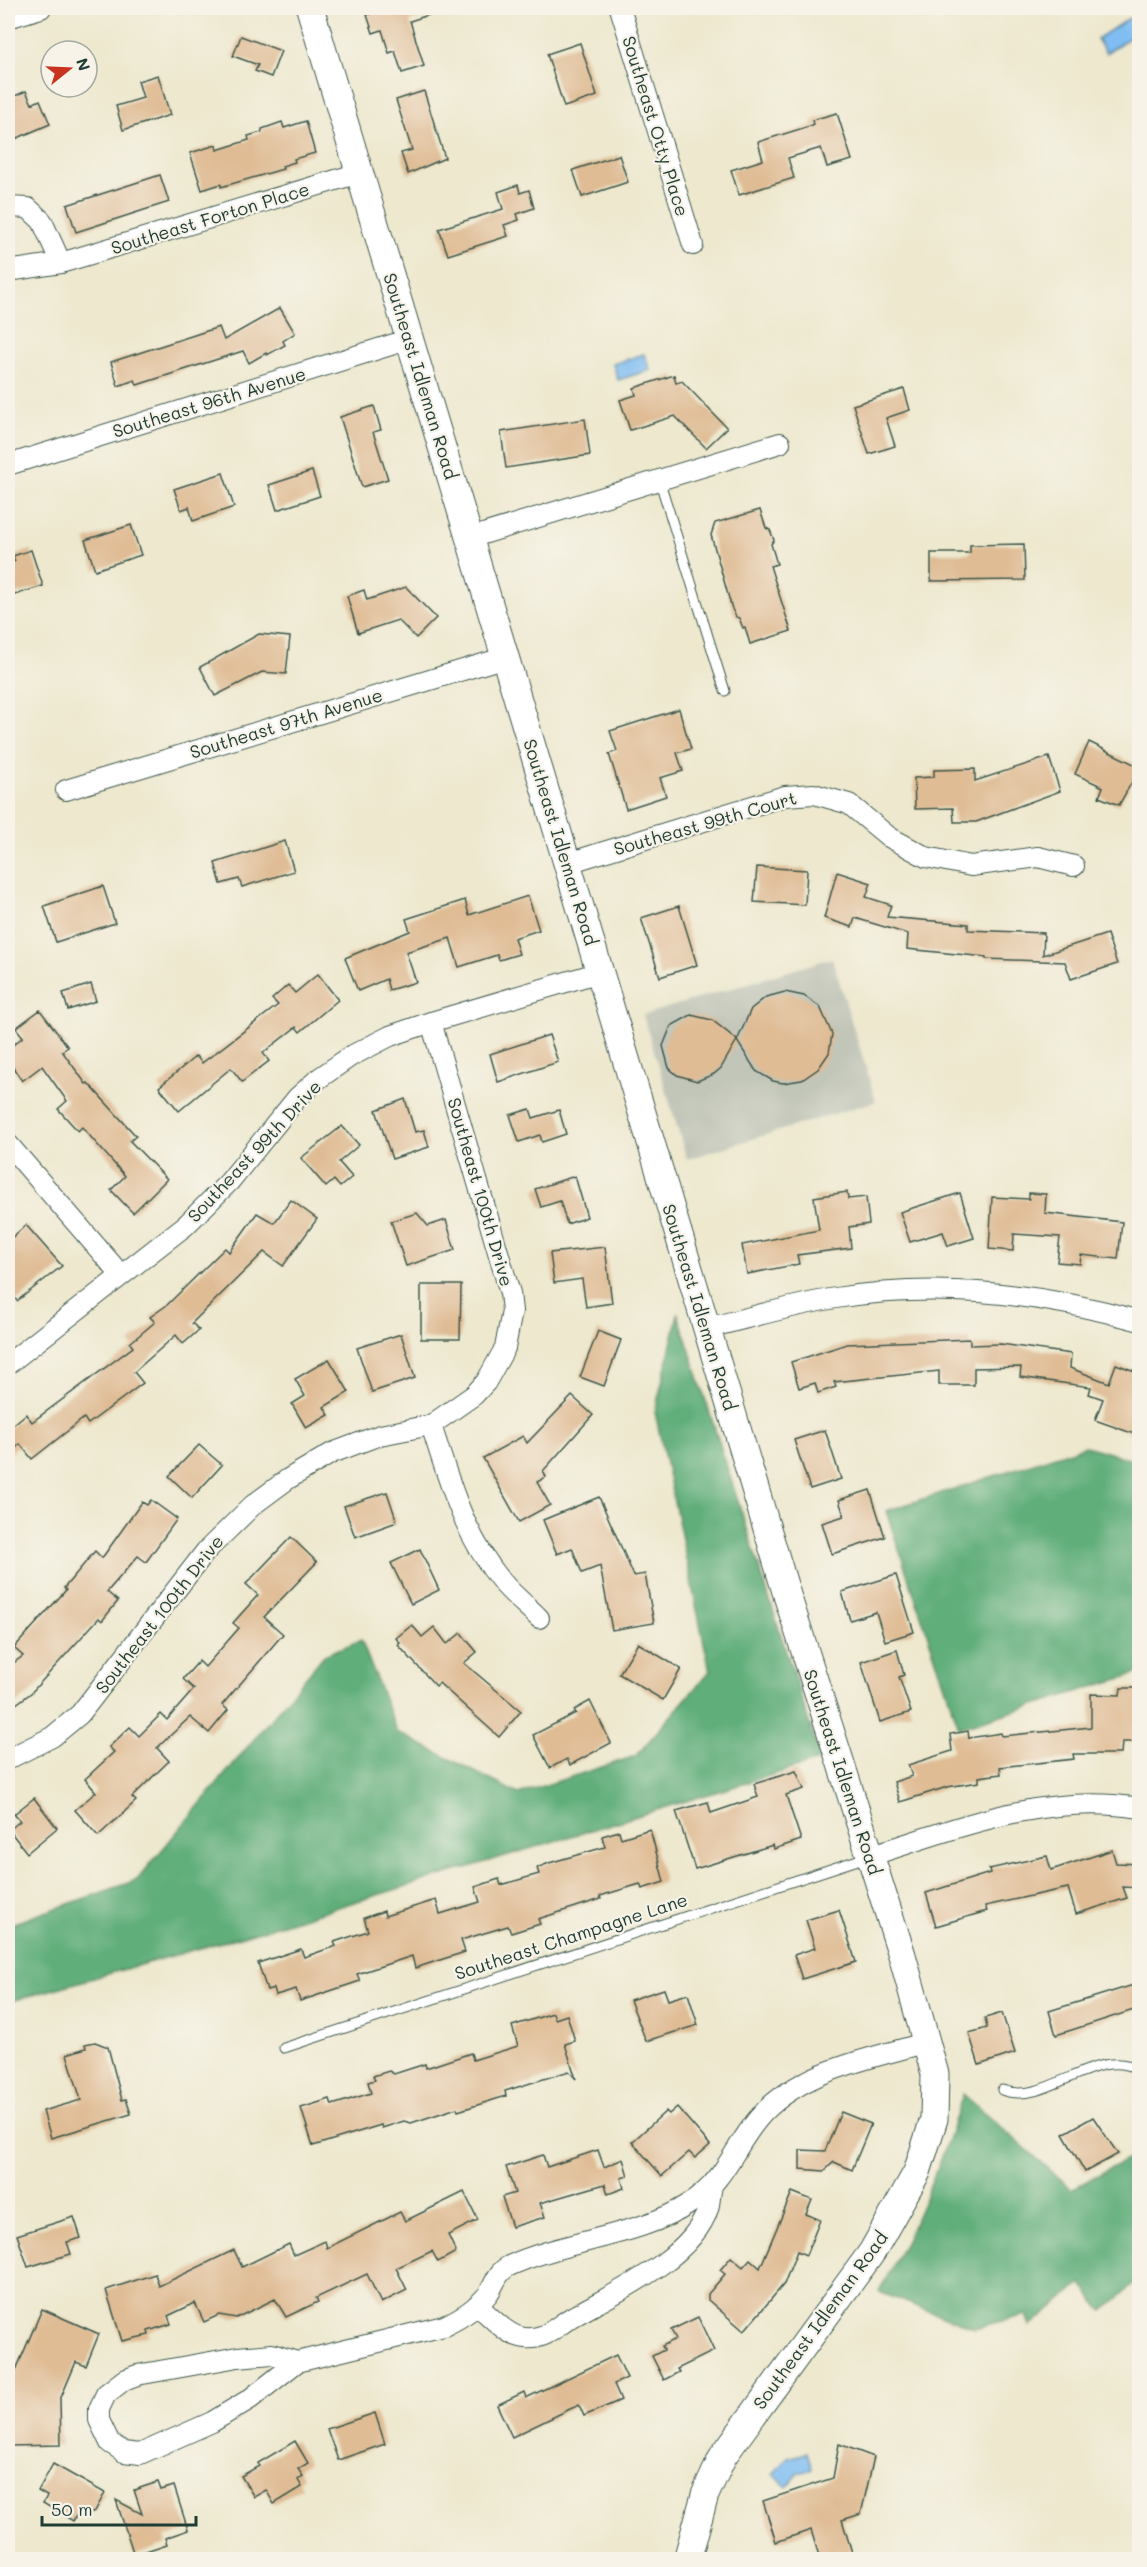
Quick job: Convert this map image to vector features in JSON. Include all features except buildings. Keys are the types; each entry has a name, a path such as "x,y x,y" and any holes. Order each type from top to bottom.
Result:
{"main road":[{"name":"Southeast Idleman Road","path":"310,8 783,1584 928,2042 935,2074 936,2108 927,2149 917,2172 865,2261 723,2456 705,2495 687,2559"}],"street":[{"path":"8,18 41,8"},
{"name":"Southeast Otty Place","path":"620,8 693,245"},
{"name":"Southeast Forton Place","path":"8,271 61,263 359,173"},
{"path":"8,207 28,208 42,221 61,263"},
{"name":"Southeast 96th Avenue","path":"8,465 410,339"},
{"path":"470,538 780,443"},
{"name":"Southeast 97th Avenue","path":"66,790 506,657"},
{"name":"Southeast 99th Court","path":"568,863 785,796 814,794 849,804 889,837 926,856 971,866 1038,857 1074,866"},
{"name":"Southeast 99th Drive","path":"8,1364 193,1218 229,1182 297,1098 318,1079 361,1051 390,1036 600,972"},
{"name":"Southeast 100th Drive","path":"8,1759 52,1737 80,1714 206,1551 253,1505 288,1479 332,1453 380,1436 431,1425 458,1407 486,1382 505,1348 512,1311 507,1277 431,1022"},
{"path":"8,1144 121,1275"},
{"path":"706,1328 838,1298 963,1291 1056,1300 1140,1321"},
{"path":"431,1425 457,1506 469,1532 504,1584 539,1618"},
{"path":"869,1856 1025,1809 1110,1803 1140,1808"},
{"path":"297,2362 272,2354 238,2357 137,2375 124,2380 106,2394 99,2409 100,2428 110,2444 124,2452 140,2454 154,2450 212,2422 250,2400 297,2362 444,2326 477,2306 506,2267 655,2220 688,2205 712,2186 726,2170 758,2120 773,2103 796,2087 845,2065 928,2042"},
{"path":"477,2306 511,2334 523,2338 538,2338 551,2333 570,2318 640,2281 673,2254 698,2228 708,2209 712,2186"}],"lane":[{"path":"659,479 725,692"},
{"name":"Southeast Champagne Lane","path":"284,2048 869,1856"},
{"path":"1002,2090 1019,2094 1101,2066 1120,2065 1140,2070"}],"shaded area":[{"path":"832,958 876,1101 687,1159 643,1015"}],"green space":[{"path":"678,1314 821,1760 243,1936 8,2002 8,1925 137,1880 324,1655 361,1640 397,1732 518,1794 636,1756 710,1671 655,1412"},
{"path":"1086,1446 1139,1462 1139,1673 959,1728 886,1511"},
{"path":"963,2094 1072,2189 1139,2153 1139,2280 1103,2311 1081,2284 1030,2326 1026,2315 974,2328 879,2292 926,2196"}],"water":[{"path":"1129,18 1138,32 1106,53 1097,39"},
{"path":"644,354 650,370 618,380 613,364"},
{"path":"807,2452 812,2469 799,2473 787,2487 773,2474 788,2457"}]}
